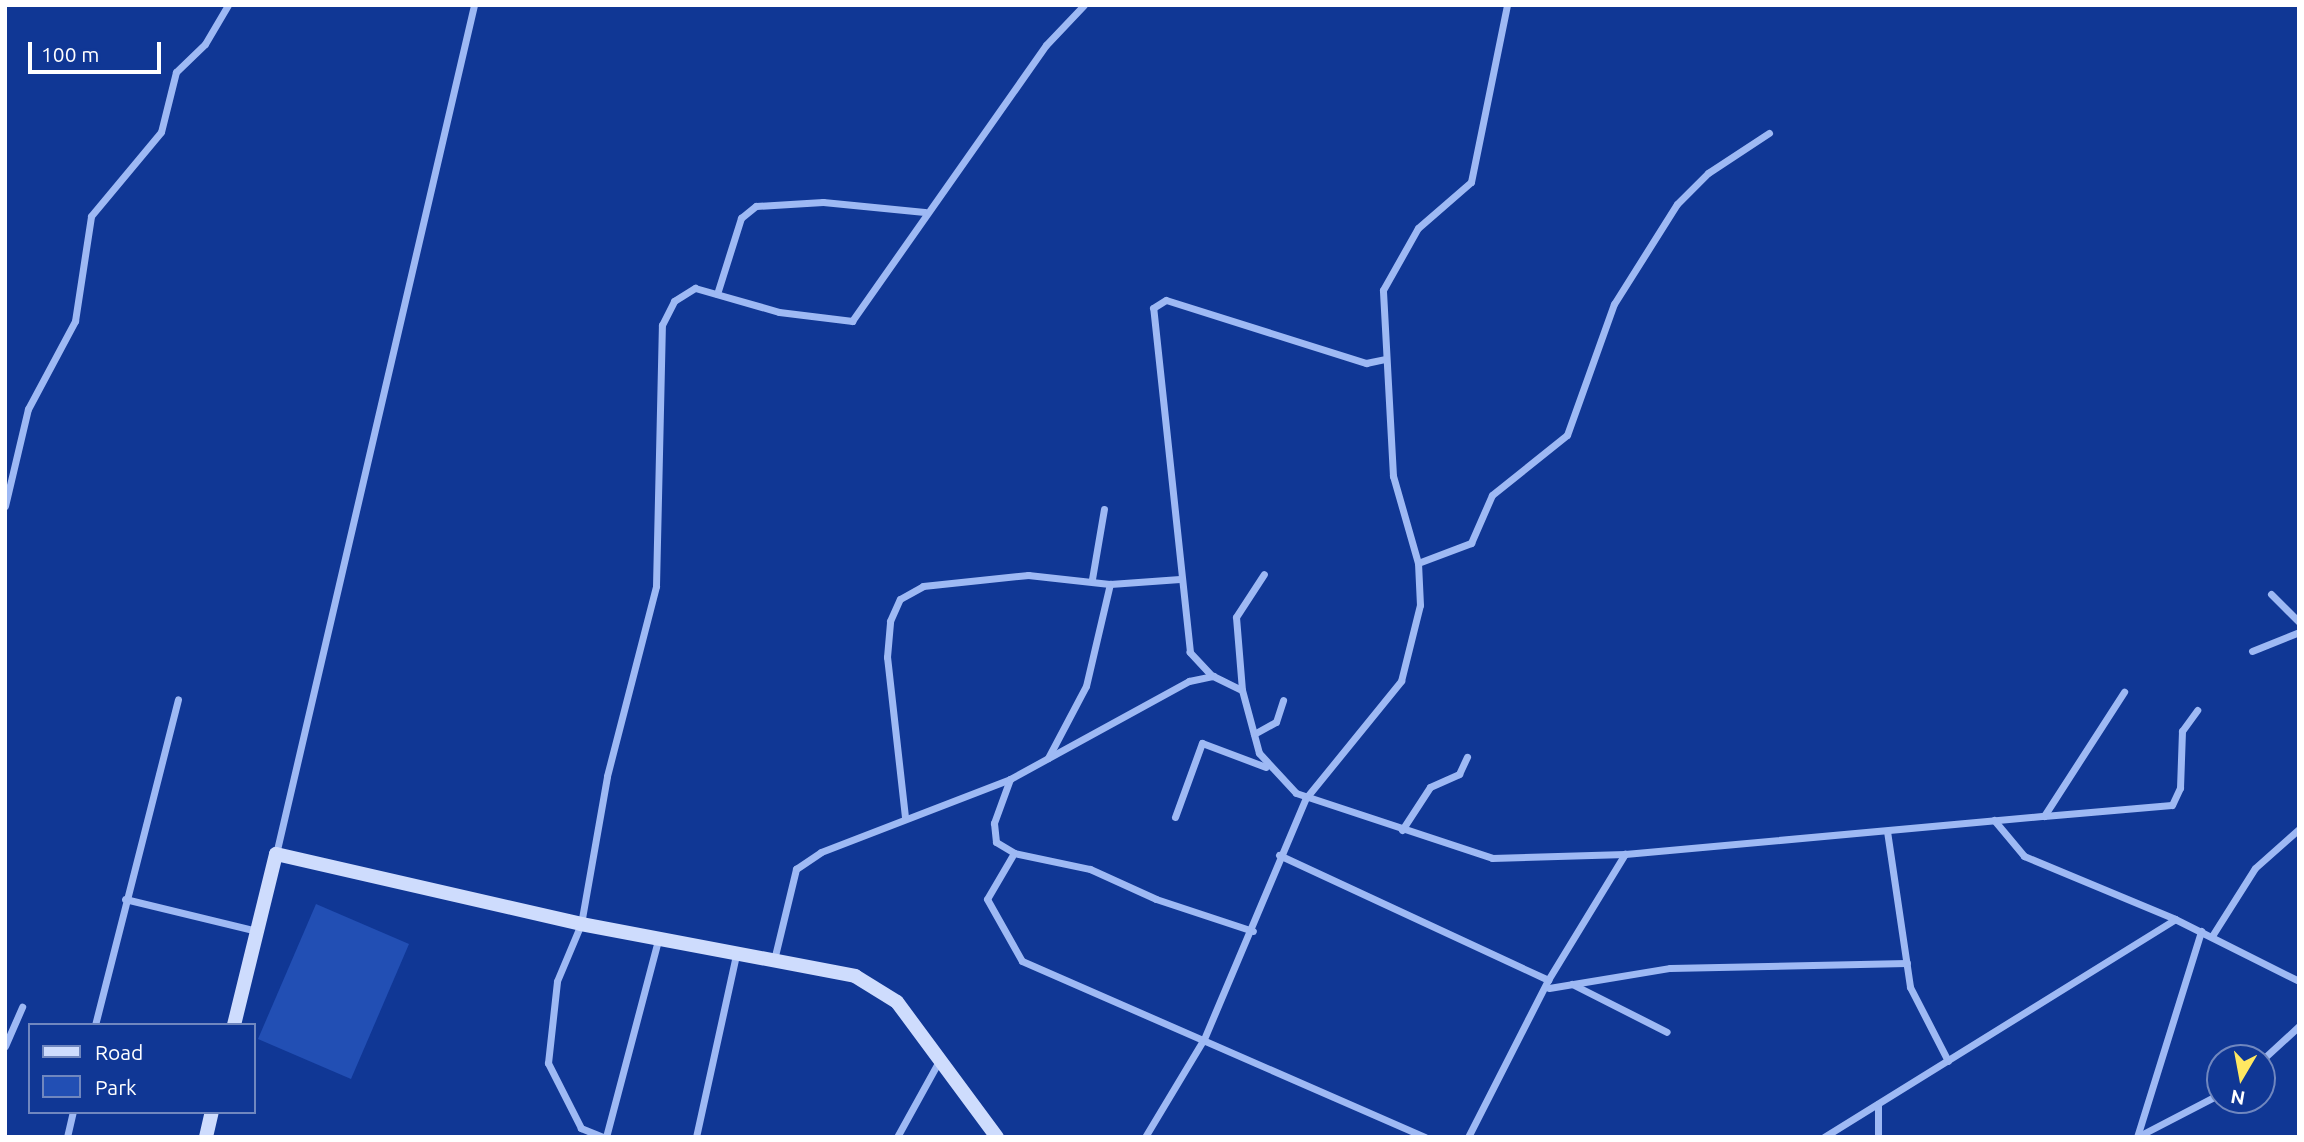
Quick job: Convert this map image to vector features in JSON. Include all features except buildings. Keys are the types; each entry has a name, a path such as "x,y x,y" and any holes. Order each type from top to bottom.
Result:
{"street":[{"path":"5,506 28,409 75,321 91,216 161,132 176,72 205,44 228,5"},
{"path":"234,1023 474,5"},
{"path":"658,940 605,1137 581,1128 548,1063 557,981 581,924 607,776 656,586 662,325 674,301 695,288 779,312 852,321 925,212 1046,46 1084,5"},
{"path":"1145,1137 1205,1040 1253,931 1279,855 1306,798 1401,681 1420,605 1418,563 1393,477 1383,290 1418,228 1471,182 1507,5"},
{"path":"1418,563 1471,543 1492,495 1567,435 1614,304 1678,204 1708,173 1769,133"},
{"path":"717,294 741,218 757,206 823,202 925,212"},
{"path":"1242,690 1213,676 1190,652 1180,579 1175,477 1153,308 1166,300 1366,363 1385,359"},
{"path":"1092,579 1104,509"},
{"path":"1264,574 1236,617 1242,690 1267,768"},
{"path":"905,817 887,657 890,621 900,599 923,586 1028,575 1092,579 1110,584 1180,579"},
{"path":"1048,758 1086,686 1110,584"},
{"path":"2271,594 2299,622"},
{"path":"2252,651 2299,632"},
{"path":"774,960 796,869 905,817 1010,779 1189,681 1213,676"},
{"path":"2045,816 2124,692"},
{"path":"94,1023 178,699"},
{"path":"1254,734 1276,722 1283,700"},
{"path":"1175,817 1202,743 1267,768 1306,798 1492,858 1625,854 2172,805 2180,788 2182,731 2197,710"},
{"path":"1402,830 1430,787 1458,774 1467,757"},
{"path":"1010,779 995,823 996,842 1014,853 1090,869 1156,900 1253,931"},
{"path":"1994,820 2024,856 2175,919 2299,981"},
{"path":"2212,936 2255,868 2299,829"},
{"path":"1887,831 1910,987 1948,1061"},
{"path":"1014,853 987,899 1022,961 1425,1137"},
{"path":"276,854 581,924 774,960 880,986 940,1060 997,1137"},
{"path":"1468,1137 1548,984 1625,854"},
{"path":"1279,855 1548,984 1572,984 1670,968 1907,963"},
{"path":"125,899 257,931"},
{"path":"1824,1137 2175,919"},
{"path":"2137,1137 2201,931"},
{"path":"696,1137 736,955"},
{"path":"1572,984 1667,1032"},
{"path":"5,1046 22,1007"},
{"path":"2276,1047 2299,1026"},
{"path":"897,1137 940,1060"},
{"path":"2137,1137 2206,1101"},
{"path":"1878,1104 1878,1137"},
{"path":"67,1137 73,1114"},
{"path":"206,1137 212,1114"}],"green space":[{"path":"316,904 409,944 351,1079 258,1039"}]}
